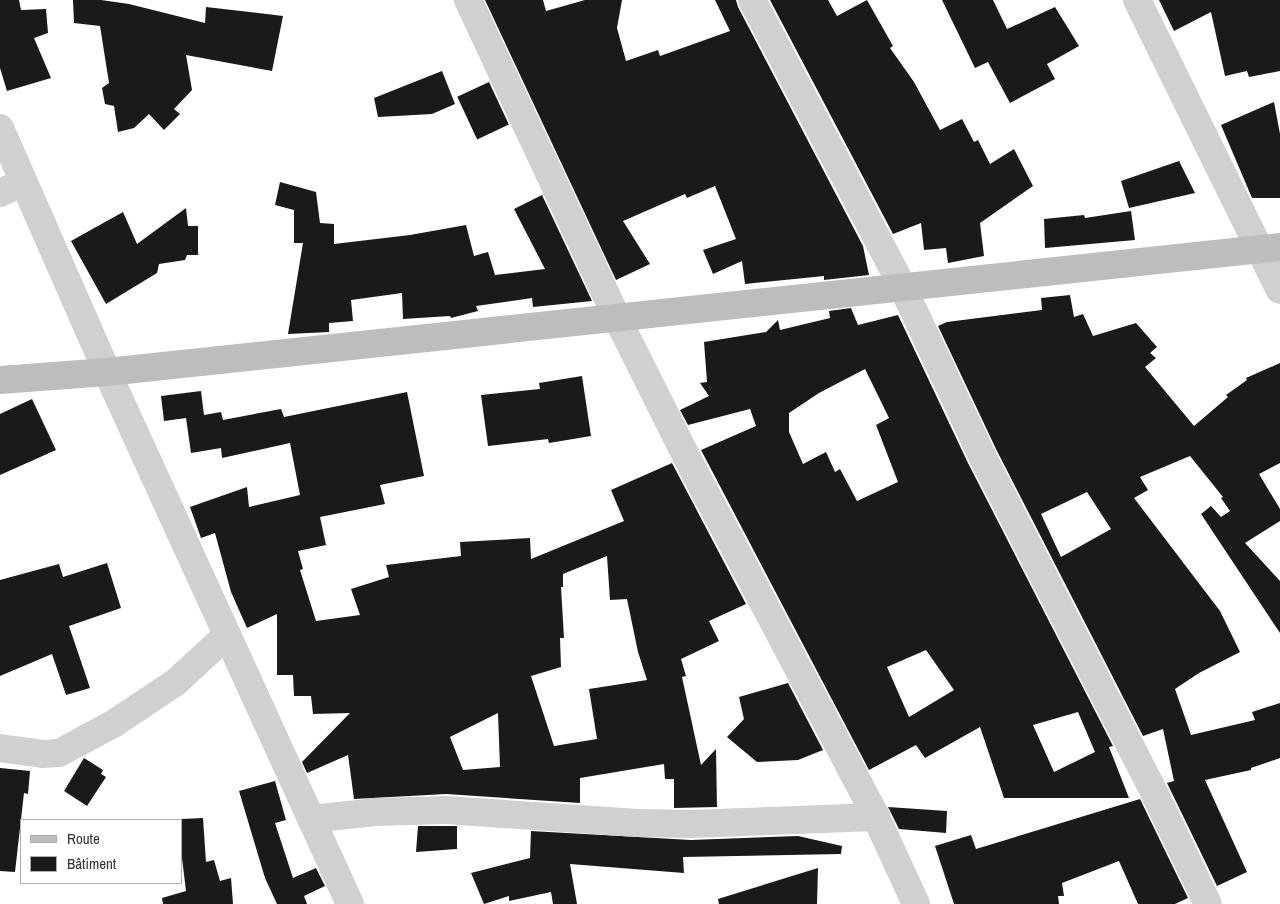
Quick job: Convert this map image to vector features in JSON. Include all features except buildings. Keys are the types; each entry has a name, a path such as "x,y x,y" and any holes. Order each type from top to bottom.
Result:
{"main road":[{"path":"0,380 107,372 1271,248"}],"street":[{"path":"468,0 617,318 876,816 916,904"},
{"path":"752,0 903,288 982,456 1150,784 1208,904"},
{"path":"1137,0 1271,248 1280,290"},
{"path":"0,128 12,188 107,372 350,904"},
{"path":"0,748 43,754 59,753 113,724 176,682 227,636"},
{"path":"311,819 375,812 446,810 638,823 692,824 876,816"}]}
